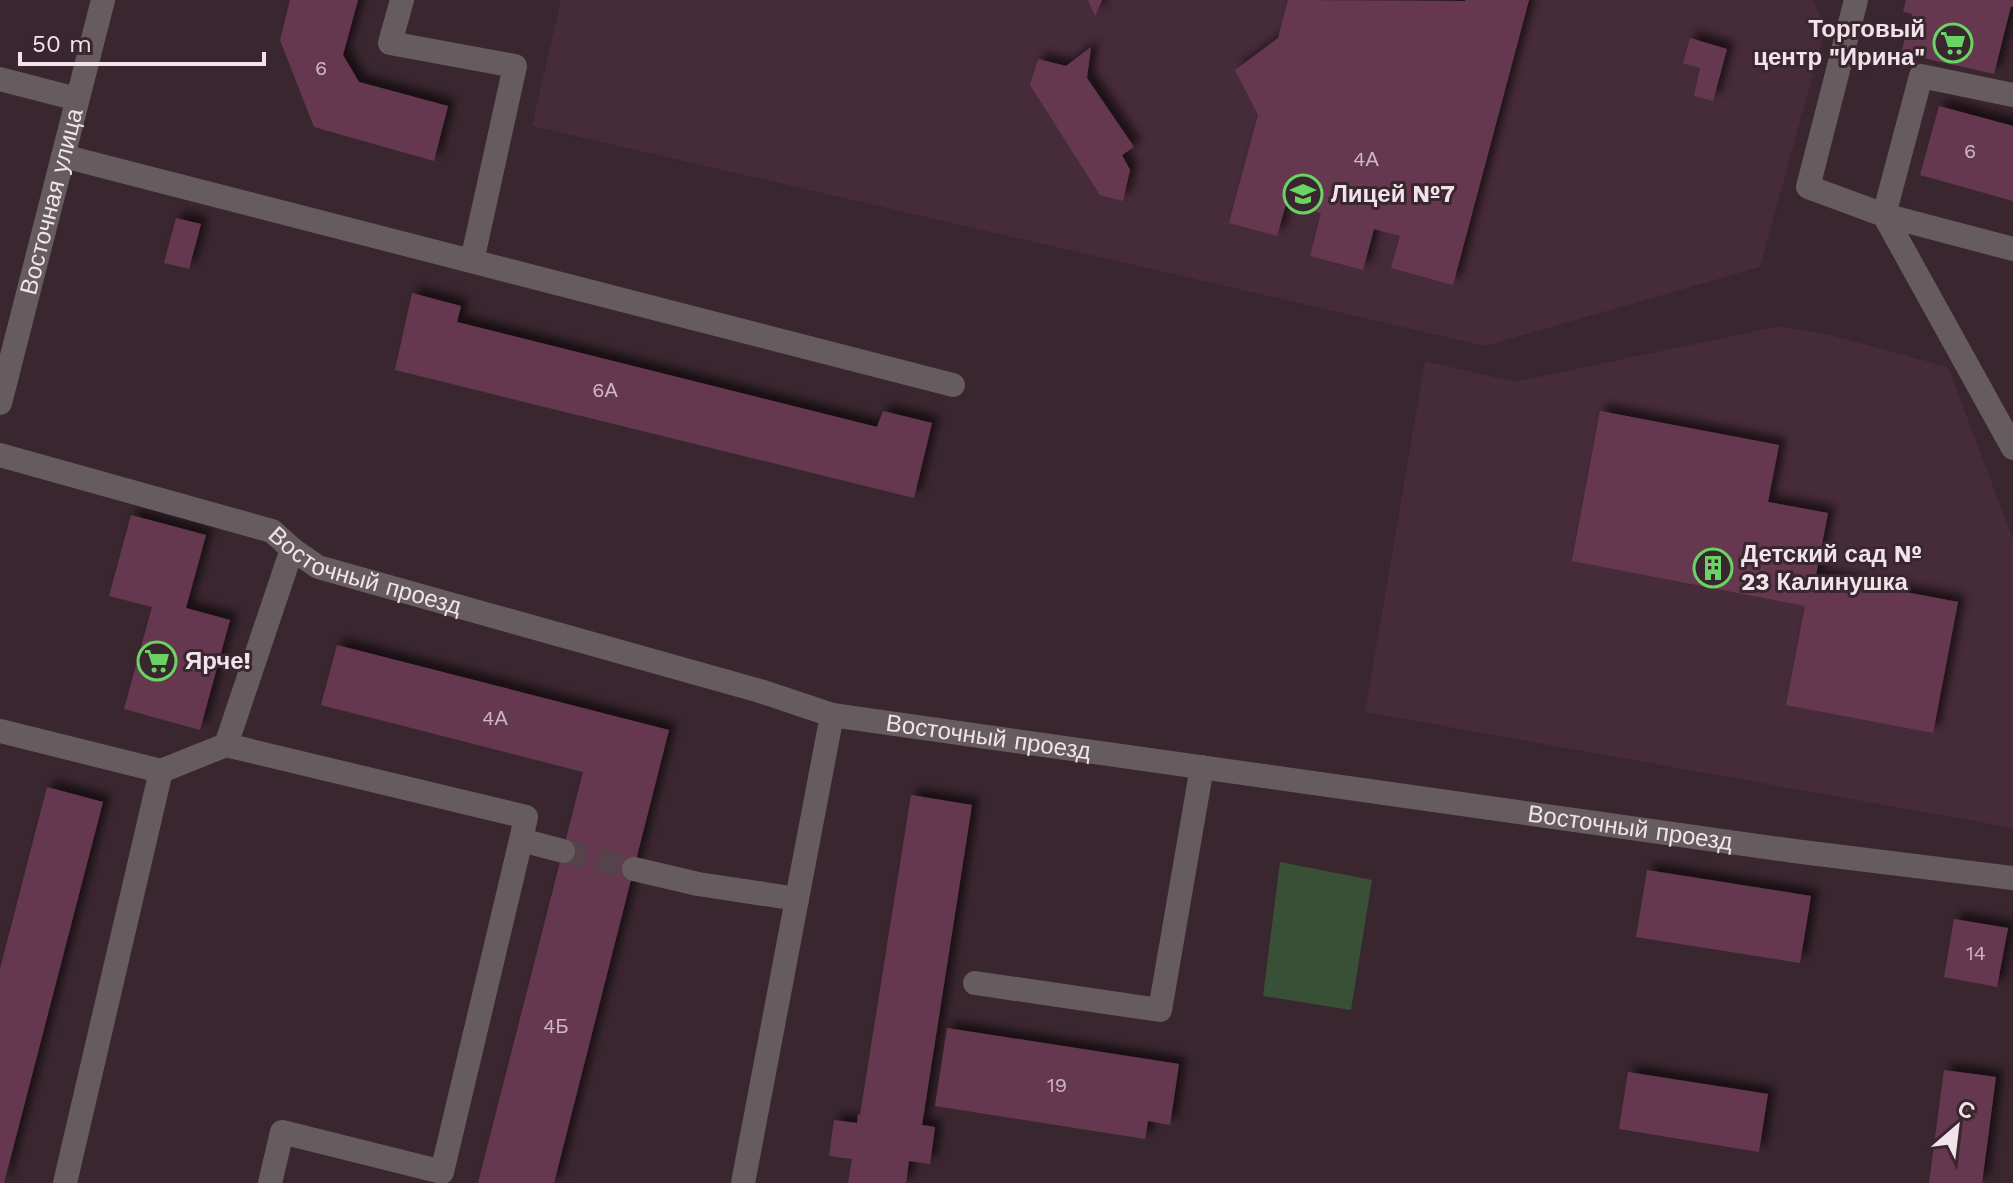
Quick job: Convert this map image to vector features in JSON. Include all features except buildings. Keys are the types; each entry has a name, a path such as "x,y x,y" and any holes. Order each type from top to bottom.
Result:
{"street":[{"name":"Восточная улица","path":"0,403 103,0"},
{"path":"402,0 390,43 515,66 472,261"},
{"path":"1856,0 1808,187 1884,215 2013,249"},
{"path":"2013,95 1921,76 1884,215 2013,448"},
{"path":"0,79 77,99"},
{"path":"63,156 953,385"},
{"name":"Восточный проезд","path":"0,455 272,531 318,567 745,687 832,715 1794,851 2013,878"},
{"path":"226,745 292,549"},
{"path":"743,1183 832,715"},
{"path":"0,731 161,771 226,745 526,817 442,1172 282,1132 270,1183"},
{"path":"975,983 1160,1010 1202,767"},
{"path":"65,1183 161,771"},
{"path":"521,840 563,851"},
{"path":"634,869 698,884 797,899"}],"shaded area":[{"name":"Лицей №7","path":"561,0 1813,0 1826,27 1760,267 1485,346 532,126"},
{"path":"1780,326 1830,335 1948,367 2013,539 2013,828 1365,712 1425,361 1515,382"}],"green space":[{"path":"1280,862 1372,880 1351,1010 1263,996"}],"tunnel":[{"path":"563,851 634,869"}],"place":[{"name":"Торговый центр \"Ирина\"","path":"1953,43"},
{"name":"Лицей №7","path":"1303,194"},
{"name":"Детский сад № 23 Калинушка","path":"1713,568"},
{"name":"Ярче!","path":"157,661"}]}
